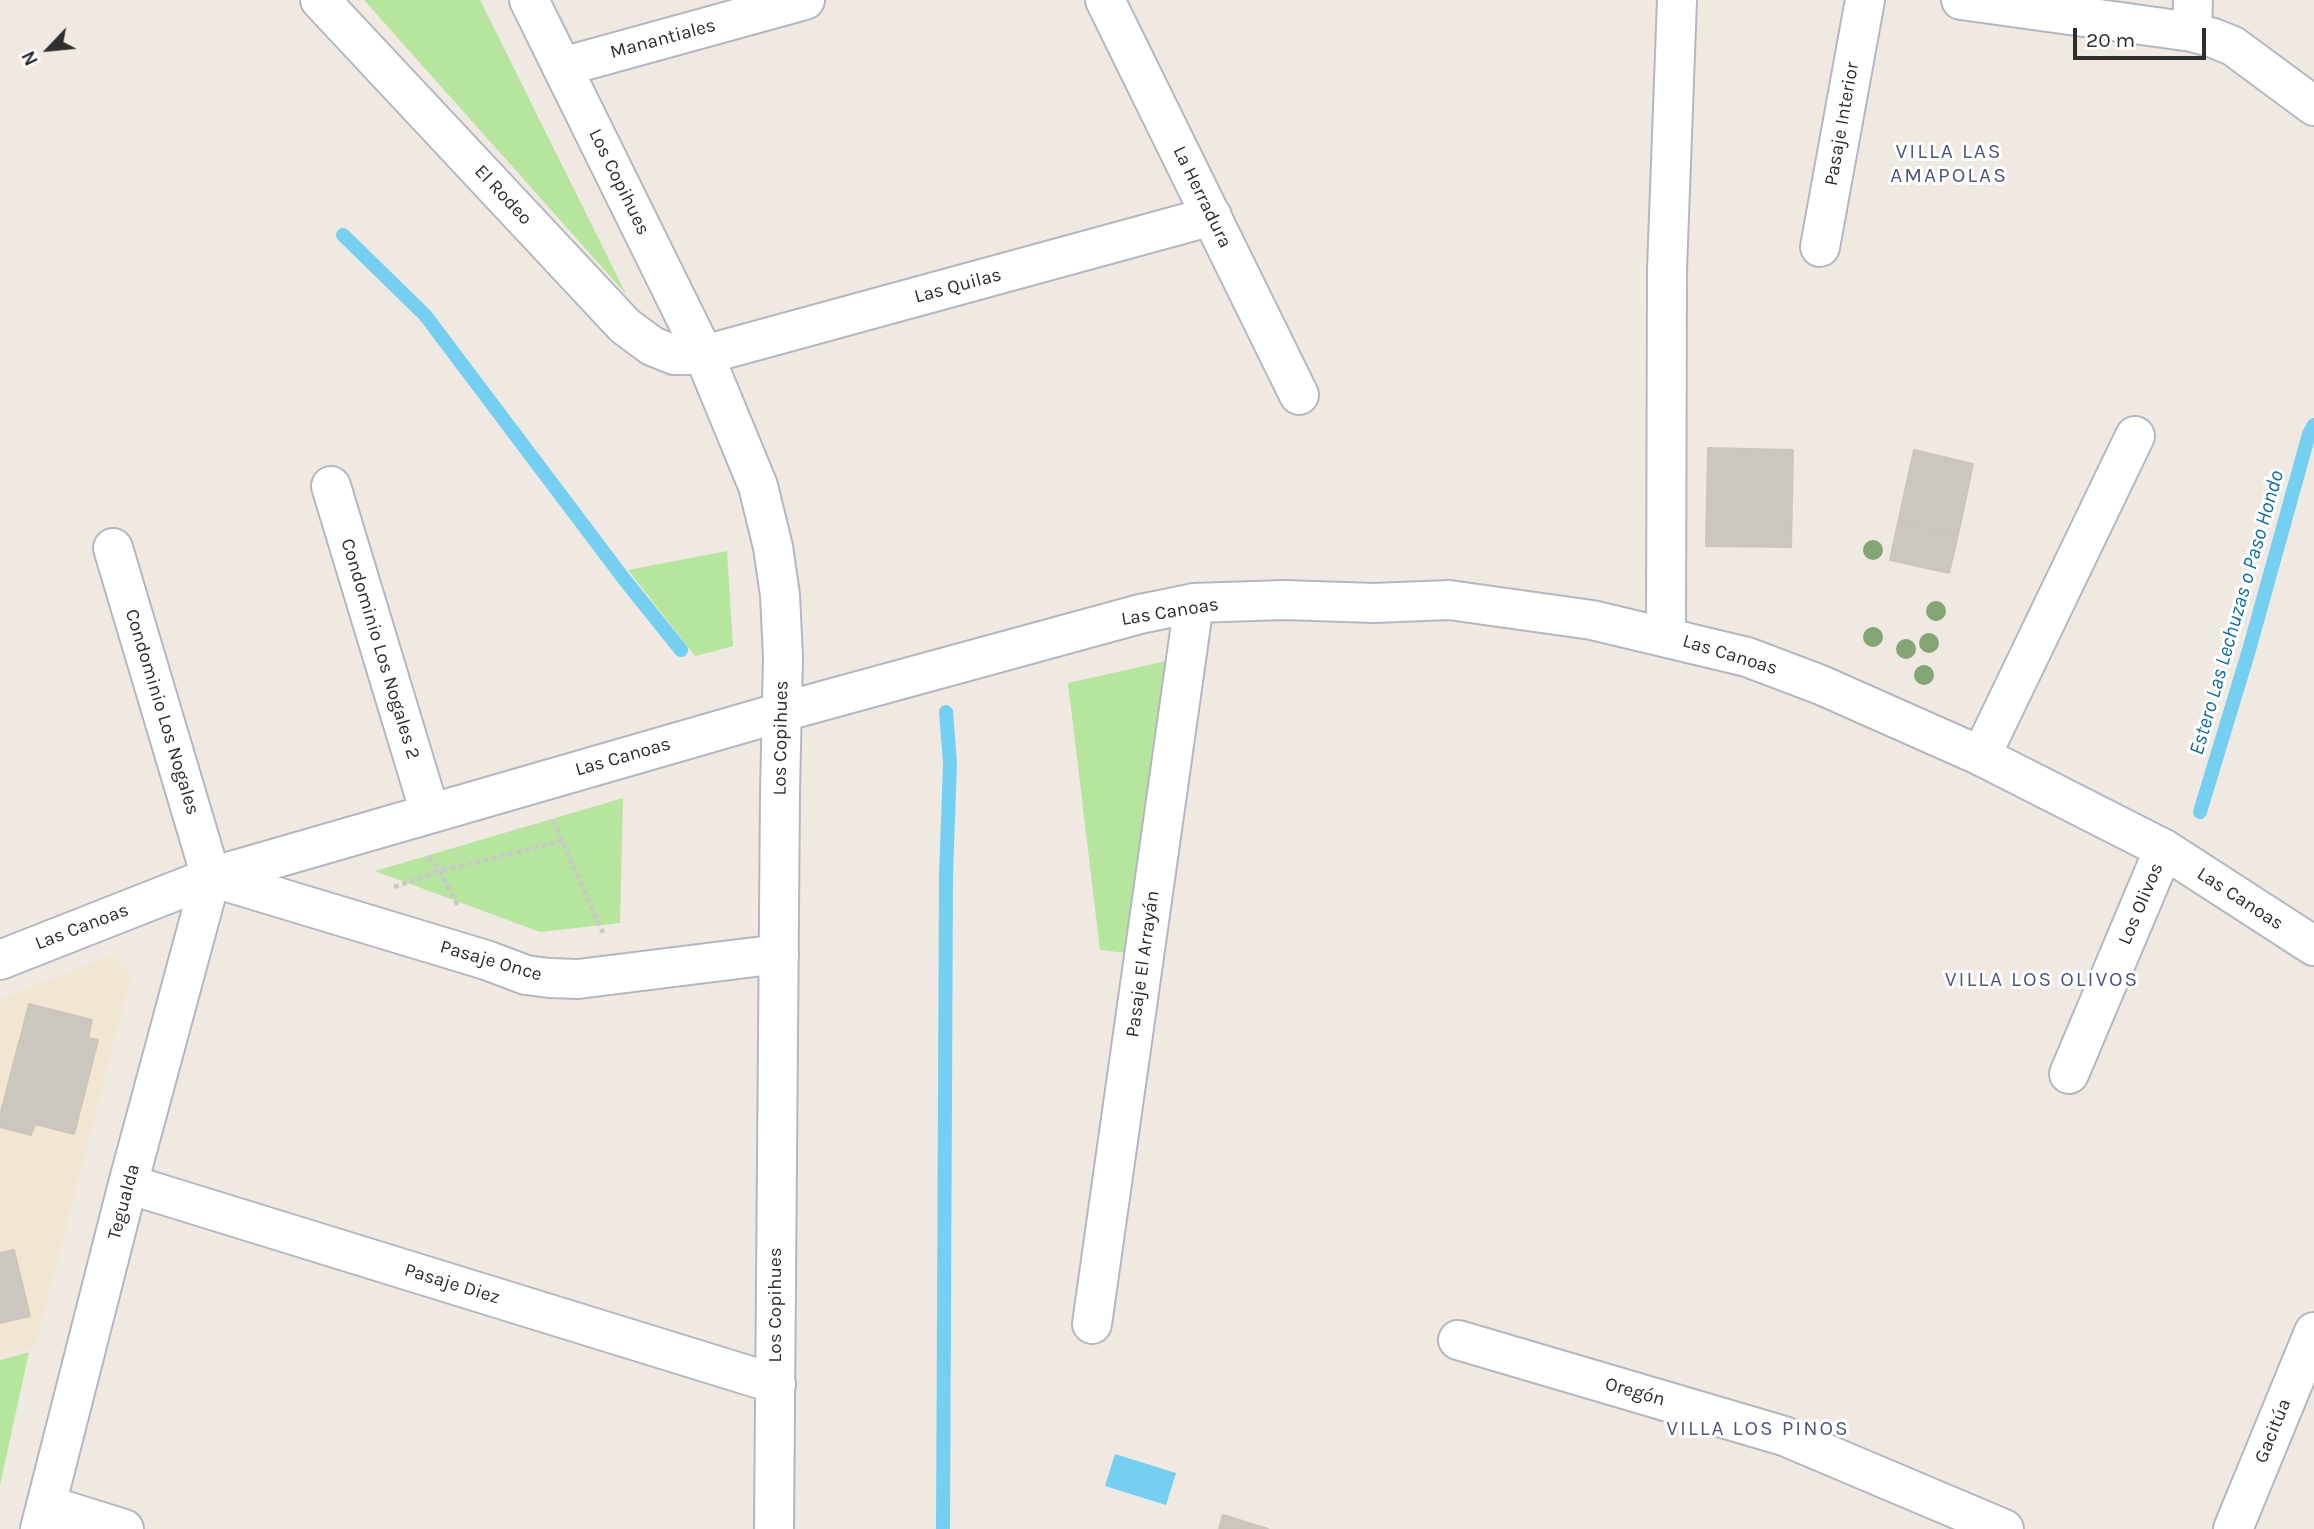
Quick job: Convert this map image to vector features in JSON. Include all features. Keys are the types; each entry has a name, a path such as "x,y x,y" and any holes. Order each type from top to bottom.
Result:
{"street":[{"name":"El Rodeo","path":"320,0 625,326 652,346 674,355 704,355"},
{"name":"Los Copihues","path":"529,0 704,355 758,486 773,547 780,595 783,657 774,1529"},
{"name":"Manantiales","path":"562,67 805,0"},
{"name":"La Herradura","path":"1105,0 1299,395"},
{"path":"1666,636 1667,270 1677,0"},
{"name":"Pasaje Interior","path":"1820,247 1865,0"},
{"path":"1961,0 2192,16 2213,37 2233,46 2314,106"},
{"name":"Las Quilas","path":"704,355 1212,216"},
{"path":"1981,756 2135,436"},
{"name":"Condominio Los Nogales 2","path":"331,486 416,817"},
{"name":"Condominio Los Nogales","path":"113,548 211,877"},
{"name":"Las Canoas","path":"0,960 211,877 782,712 1113,621 1194,603 1284,600 1374,603 1449,600 1568,616 1666,636 1747,657 1821,685 1981,756 2164,849 2314,946"},
{"name":"Pasaje El Arrayán","path":"1092,1324 1194,603"},
{"name":"Los Olivos","path":"2069,1074 2164,849"},
{"name":"Pasaje Once","path":"211,877 486,960 526,975 578,979 779,954"},
{"name":"Tegualda","path":"43,1517 128,1184 211,877"},
{"name":"Pasaje Diez","path":"128,1184 776,1384"},
{"name":"Gacitúa","path":"2233,1529 2314,1332"},
{"name":"Oregón","path":"1458,1340 1784,1436 2004,1529"},
{"path":"43,1517 124,1529"}],"path":[{"path":"536,782 621,972"},
{"path":"416,817 440,871 486,960"},
{"path":"390,889 440,871 562,841"}],"shaded area":[{"path":"113,955 131,976 35,1347 0,1356 0,999"}],"green space":[{"path":"364,0 480,0 626,294"},
{"path":"727,551 733,646 695,656 628,570"},
{"path":"1166,661 1127,953 1100,950 1068,683"},
{"path":"623,798 620,923 540,932 375,871"},
{"path":"29,1352 0,1485 0,1360"}],"water":[{"path":"1115,1454 1176,1473 1166,1505 1105,1486"}],"building":[{"path":"1708,448 1793,450 1791,547 1706,546"},
{"path":"1914,450 1973,464 1958,535 1898,523"},
{"path":"1898,523 1958,535 1949,573 1890,560"},
{"path":"29,1004 92,1020 88,1038 98,1040 74,1134 35,1124 31,1135 0,1127 0,1116"},
{"path":"14,1250 30,1316 0,1323 0,1253"},
{"path":"1223,1515 1268,1529 1219,1529"}],"waterway":[{"path":"343,235 425,315 624,579 681,650"},
{"name":"Estero Las Lechuzas o Paso Hondo","path":"2200,812 2249,650 2309,434 2314,425"},
{"path":"943,1529 946,875 950,763 946,712"}],"district":[{"name":"VILLA LAS AMAPOLAS","path":"1949,164"},
{"name":"VILLA LOS OLIVOS","path":"2042,980"},
{"name":"VILLA LOS PINOS","path":"1758,1429"}]}
